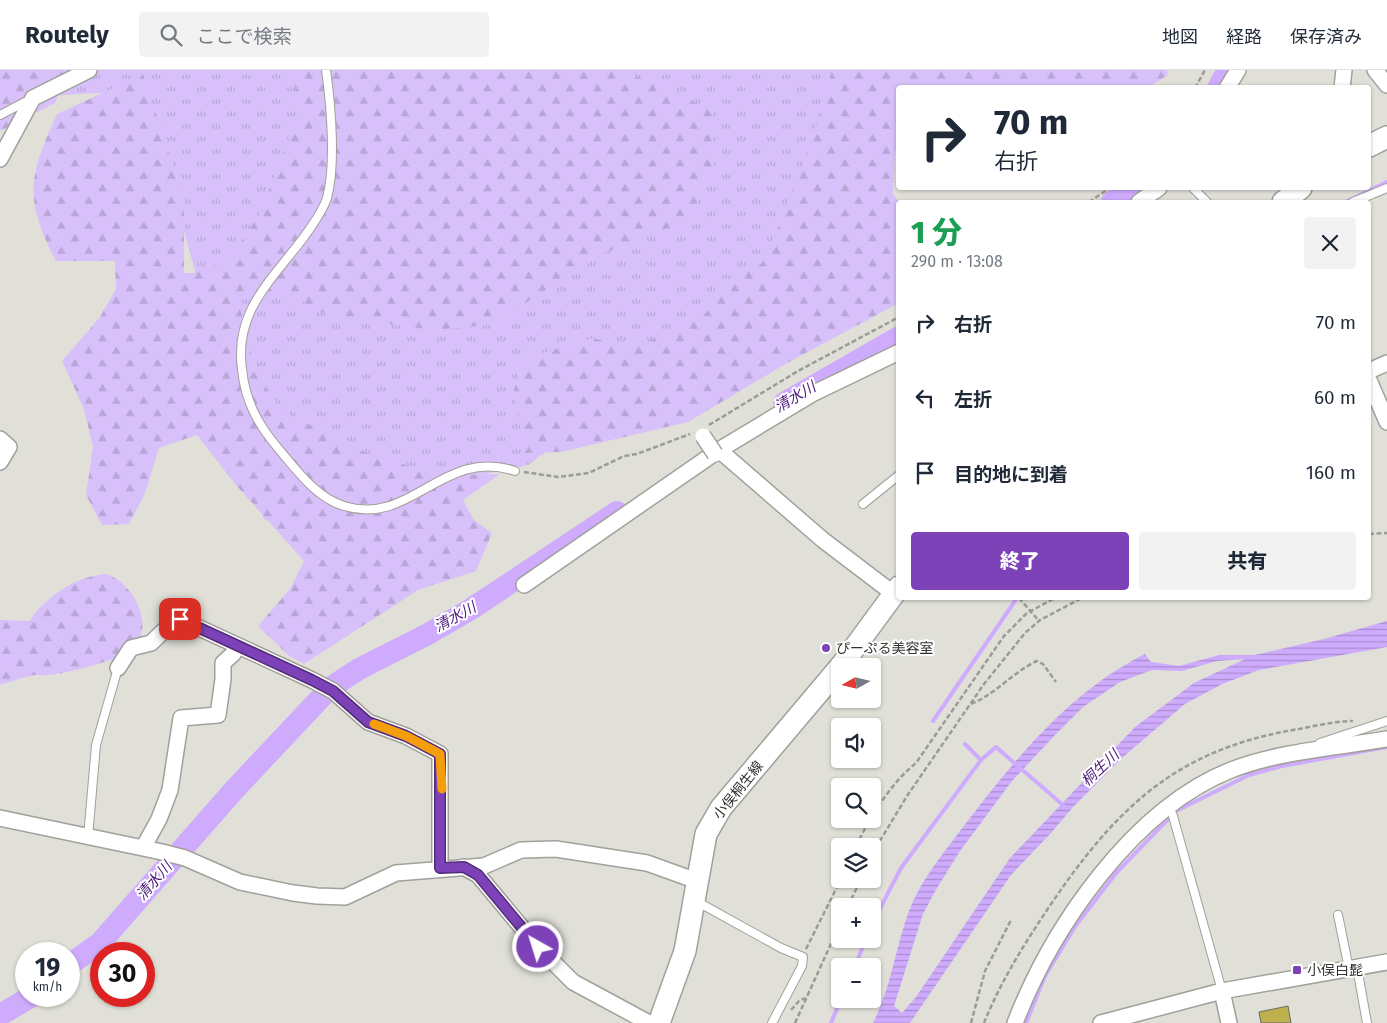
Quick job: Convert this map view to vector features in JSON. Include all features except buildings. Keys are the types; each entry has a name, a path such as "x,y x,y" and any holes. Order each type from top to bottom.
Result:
{"main road":[{"path":"1371,145 1387,137"},
{"path":"1286,200 1299,190"},
{"name":"小俣桐生線","path":"847,658 896,591"},
{"name":"小俣桐生線","path":"659,1023 685,952 706,834 714,818 831,678"}],"street":[{"path":"0,159 33,98 89,70"},
{"path":"1230,85 1238,70"},
{"path":"1342,85 1344,70"},
{"path":"1375,70 1387,85"},
{"path":"1142,200 1156,190"},
{"path":"524,585 717,452 812,394 896,353"},
{"path":"1371,370 1387,363"},
{"path":"1371,385 1387,422"},
{"path":"701,433 717,452 823,540 896,591"},
{"path":"0,439 9,446 0,462"},
{"path":"118,668 131,648 151,643 175,620 180,619 312,680 333,691 368,722 406,736 440,754 440,868"},
{"path":"143,848 159,819 170,790 181,718 218,715 223,679 222,663 233,654 238,646"},
{"path":"1015,1023 1051,948 1078,907 1124,849 1211,779 1254,762 1387,739"},
{"path":"0,818 162,852 185,858 240,882 292,894 345,896 396,873 484,866 521,850 556,849 647,863 696,890"},
{"path":"464,867 478,875 538,947 573,982 649,1023"},
{"path":"1107,1022 1222,991 1387,962"},
{"path":"1222,991 1229,1023"}],"lane":[{"path":"326,70 331,137 329,189 319,217 258,298 246,317 240,344 240,357 245,391 252,410 268,436 299,472 330,500 342,506 366,509 401,503 442,478 469,467 494,465 515,471"},
{"path":"0,115 33,98"},
{"path":"1358,200 1387,188"},
{"path":"1195,190 1205,200"},
{"path":"863,504 896,477"},
{"path":"88,837 96,745 118,668"},
{"path":"1306,752 1316,744 1387,721"},
{"path":"1171,811 1222,991"},
{"path":"696,890 781,948 803,957 802,966 772,1023"},
{"path":"1338,915 1367,1023"}],"path":[{"path":"1197,85 1205,70"},
{"path":"1092,200 1107,190"},
{"path":"515,471 558,477 588,473 624,456 637,454 701,433 798,371 896,319"},
{"path":"1371,534 1387,533"},
{"path":"1020,600 1039,621"},
{"path":"861,838 890,789 916,763 1004,636 1029,612 1051,600"},
{"path":"881,839 907,796 970,705 1024,634 1039,621 1078,600"},
{"path":"970,705 982,700 1028,665 1037,661 1043,664 1056,682"},
{"path":"803,957 837,888"},
{"path":"971,1023 985,971 1011,920"},
{"path":"795,1023 831,944"},
{"path":"787,1017 799,1001 807,997"}],"green space":[{"path":"0,70 842,70 780,282 661,364 528,465 264,520 145,90 0,99"},
{"path":"9,70 69,70 55,103 0,131 0,73"},
{"path":"292,70 623,70 713,111 714,172 686,221 604,253 491,325 435,330 394,325 319,312 290,293 238,300 255,369 280,409 355,449 441,476 500,474 463,500 474,520 492,533 476,571 418,590 304,664 288,655 258,626 290,589 304,561 236,485 197,435 159,448 145,493 129,524 102,525 86,495 93,447 84,409 62,361 100,317 116,289 115,261 56,261 45,239 34,203 34,187 40,154 57,114 143,74 184,199 184,273 196,273 227,261 258,217 299,114"},
{"path":"832,70 1167,70 1168,75 1152,85 896,85 896,150 893,194 898,200 896,305 789,362 688,422 561,452 524,453 514,390 522,359 593,338 630,348 659,337 707,312 737,279 762,263 781,221 815,131"},
{"path":"106,574 126,586 139,608 142,631 138,642 130,651 124,655 78,669 57,674 32,675 0,685 0,620 29,621 44,604 62,589 83,579"}],"water":[{"name":"桐生川","path":"1387,621 1387,647 1259,670 1222,684 1185,704 1123,757 1074,806 1011,875 910,1023 873,1023 881,1008 909,911 925,880 1000,780 1066,709 1091,688 1145,654 1151,662 1179,666 1219,655 1255,655 1324,639","holes":["1245,659 1194,683 1135,727 1010,858 916,997 902,1013 894,1006 923,914 934,893 960,851 1012,781 1056,734 1083,707 1120,682 1152,670 1182,671 1217,661"]}],"waterway":[{"name":"清水川","path":"1220,85 1228,70"},
{"path":"1371,190 1387,182"},
{"name":"清水川","path":"1115,200 1130,190"},
{"path":"1349,200 1370,190"},
{"name":"清水川","path":"784,403 896,339"},
{"name":"清水川","path":"80,957 100,943 234,790 330,688 359,669 428,634 471,609 617,512"},
{"path":"933,721 1015,601"},
{"path":"881,907 901,868 981,760 965,744"},
{"path":"981,760 996,747 1063,805"},
{"path":"1026,1023 1045,976 1076,925 1117,872 1176,811 1249,775 1282,766 1387,747"},
{"path":"858,958 862,948"},
{"name":"清水川","path":"0,1015 15,1006"},
{"path":"831,1023 837,1008"}],"slow traffic":[{"path":"374,724 406,736 440,754 442,789"}],"place":[{"name":"ぴーぷる美容室","path":"826,648"},
{"name":"小俣白髭","path":"1297,970"}],"route":[{"path":"180,619 312,680 333,691 368,722 406,736 440,754 442,796 440,868 464,867 478,875 538,947"}]}
